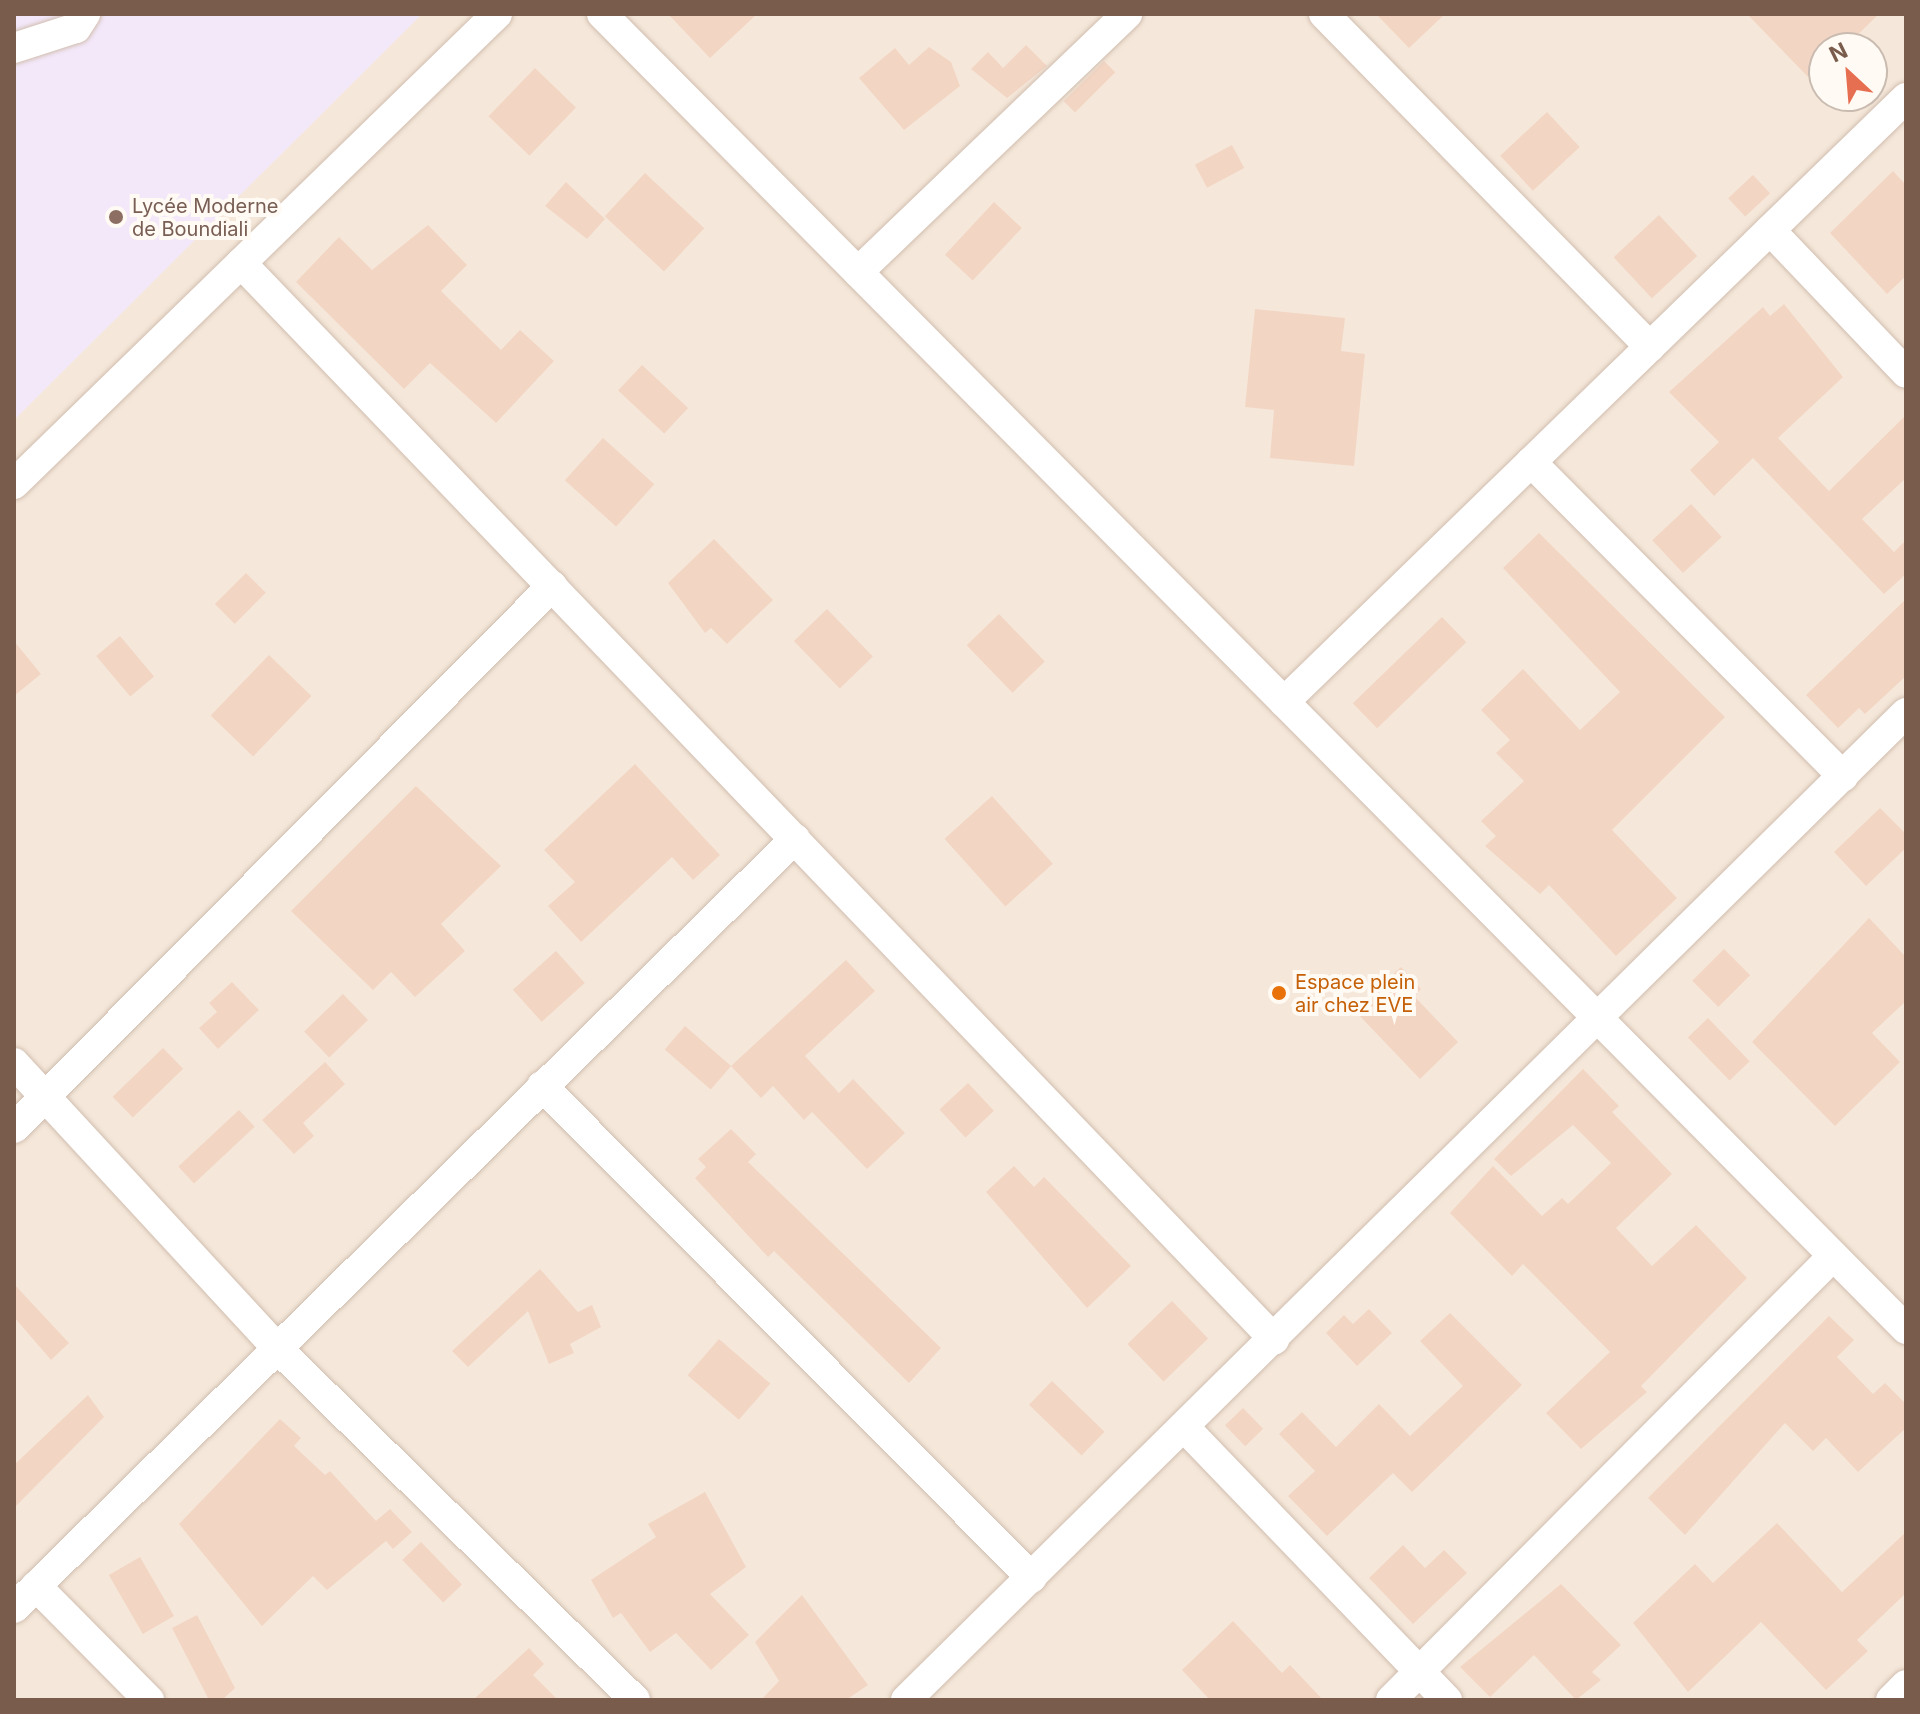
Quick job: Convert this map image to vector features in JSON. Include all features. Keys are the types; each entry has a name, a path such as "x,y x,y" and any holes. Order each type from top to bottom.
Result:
{"street":[{"path":"14,48 76,28 85,14"},
{"path":"14,484 497,14"},
{"path":"602,14 1906,1329"},
{"path":"858,272 1127,14"},
{"path":"1324,14 1650,347"},
{"path":"1284,702 1906,98"},
{"path":"1770,230 1906,373"},
{"path":"241,263 1274,1339"},
{"path":"1531,462 1843,776"},
{"path":"14,1128 552,586"},
{"path":"906,1700 1187,1430 1274,1339 1906,713"},
{"path":"14,1608 795,839"},
{"path":"14,1063 277,1348 635,1700"},
{"path":"542,1086 1032,1578"},
{"path":"1391,1700 1833,1256"},
{"path":"1187,1430 1447,1700"},
{"path":"36,1586 149,1700"},
{"path":"1891,1700 1906,1685"}],"shaded area":[{"path":"14,14 1906,14 1906,1700 14,1700"},
{"name":"Lycée Moderne de Boundiali","path":"14,14 422,14 14,420"}],"building":[{"path":"668,14 757,14 710,58"},
{"path":"1376,14 1445,14 1409,48"},
{"path":"1747,14 1879,14 1860,32 1808,32 1808,77"},
{"path":"1026,45 1047,66 1007,98 971,69 988,52 1003,68"},
{"path":"929,47 951,62 960,86 904,130 859,78 895,48 909,65"},
{"path":"1104,61 1115,72 1075,113 1064,101"},
{"path":"535,68 576,108 529,156 488,116"},
{"path":"1547,112 1580,147 1533,191 1500,156"},
{"path":"1232,145 1244,168 1207,188 1195,165"},
{"path":"1893,171 1906,185 1906,276 1887,294 1830,233"},
{"path":"645,173 704,228 664,271 605,216"},
{"path":"1753,175 1770,193 1745,216 1728,198"},
{"path":"566,182 605,219 587,239 545,206"},
{"path":"994,202 1022,228 973,281 945,255"},
{"path":"1659,215 1697,256 1652,298 1614,257"},
{"path":"428,225 467,265 441,291 501,350 520,330 554,361 496,423 430,363 404,389 296,282 339,237 372,270"},
{"path":"1784,304 1843,377 1778,438 1829,491 1906,415 1906,478 1862,519 1894,552 1906,540 1906,574 1884,594 1753,458 1714,496 1690,470 1719,442 1669,392 1763,307 1770,316"},
{"path":"1255,309 1345,318 1341,351 1365,354 1354,466 1270,458 1274,410 1245,407"},
{"path":"642,365 688,408 664,434 618,391"},
{"path":"603,438 654,484 616,527 565,480"},
{"path":"1691,504 1722,537 1683,573 1652,540"},
{"path":"1539,533 1725,717 1612,830 1677,898 1616,956 1549,885 1540,894 1485,846 1496,836 1481,821 1524,781 1496,753 1510,740 1481,710 1523,669 1580,730 1620,692 1503,568"},
{"path":"714,539 773,600 727,644 711,628 705,633 668,583"},
{"path":"246,573 266,593 235,624 215,604"},
{"path":"1906,599 1906,676 1865,714 1859,708 1838,728 1806,695"},
{"path":"827,609 873,656 840,688 794,641"},
{"path":"999,614 1045,661 1012,693 967,645"},
{"path":"1442,617 1466,642 1377,728 1353,703"},
{"path":"120,636 154,677 130,697 96,656"},
{"path":"14,641 41,674 14,696"},
{"path":"269,655 311,696 253,756 211,715"},
{"path":"635,764 720,855 693,880 672,857 581,942 548,906 575,882 544,850"},
{"path":"416,786 501,866 441,924 465,951 415,997 391,972 373,990 291,911"},
{"path":"992,796 1053,864 1005,906 944,839"},
{"path":"1880,808 1906,834 1906,848 1866,886 1834,852"},
{"path":"1869,918 1906,957 1906,1001 1872,1033 1900,1062 1835,1126 1752,1042"},
{"path":"1724,949 1750,975 1718,1007 1692,981"},
{"path":"556,951 585,983 542,1022 513,990"},
{"path":"846,960 875,991 805,1056 839,1093 853,1079 905,1133 867,1169 812,1112 804,1120 773,1086 761,1098 731,1066"},
{"path":"1401,967 1421,989 1414,996 1458,1042 1420,1079 1355,1011"},
{"path":"232,982 259,1010 218,1049 199,1028 217,1012 209,1003"},
{"path":"343,994 368,1020 329,1057 304,1032"},
{"path":"1708,1018 1750,1061 1730,1081 1688,1037"},
{"path":"685,1026 731,1066 711,1089 665,1049"},
{"path":"163,1048 183,1069 133,1117 113,1097"},
{"path":"325,1062 345,1084 303,1123 314,1136 294,1154 262,1120"},
{"path":"1583,1069 1619,1106 1612,1112 1672,1174 1616,1228 1652,1266 1696,1225 1747,1278 1641,1386 1647,1392 1581,1449 1546,1413 1610,1352 1523,1264 1512,1276 1450,1213 1493,1166 1542,1216 1562,1198 1568,1204 1611,1163 1573,1125 1511,1176 1494,1159"},
{"path":"968,1083 994,1111 965,1137 939,1110"},
{"path":"239,1110 255,1127 194,1183 178,1167"},
{"path":"731,1129 756,1154 748,1162 941,1348 909,1383 774,1251 768,1257 695,1178 706,1167 698,1159"},
{"path":"1014,1166 1034,1187 1044,1177 1131,1266 1087,1308 986,1192"},
{"path":"540,1269 578,1312 592,1305 601,1327 570,1344 574,1353 549,1364 528,1311 468,1367 452,1351"},
{"path":"14,1284 69,1343 51,1360 14,1317"},
{"path":"1172,1301 1208,1338 1164,1381 1127,1344"},
{"path":"1369,1309 1392,1333 1357,1366 1326,1333 1344,1315 1353,1324"},
{"path":"1450,1313 1522,1385 1412,1492 1393,1473 1327,1536 1288,1496 1315,1471 1279,1434 1302,1412 1336,1447 1379,1404 1410,1436 1463,1386 1420,1341"},
{"path":"1829,1316 1854,1340 1837,1357 1873,1394 1885,1383 1906,1404 1906,1428 1858,1472 1826,1438 1813,1451 1785,1423 1685,1535 1648,1498"},
{"path":"719,1339 770,1384 739,1420 688,1375"},
{"path":"1052,1381 1105,1432 1082,1455 1029,1405"},
{"path":"88,1395 104,1417 14,1508 14,1465"},
{"path":"1243,1408 1263,1429 1245,1446 1225,1425"},
{"path":"280,1419 301,1438 294,1446 325,1475 330,1471 376,1521 390,1509 412,1532 393,1549 386,1541 327,1590 313,1576 262,1626 179,1524"},
{"path":"705,1492 746,1567 710,1594 749,1635 711,1670 676,1633 650,1652 621,1613 613,1618 591,1580 656,1537 648,1524"},
{"path":"1777,1523 1842,1592 1906,1532 1906,1593 1857,1640 1868,1651 1826,1690 1761,1622 1688,1692 1633,1623 1695,1564 1713,1583"},
{"path":"421,1542 462,1584 443,1603 402,1560"},
{"path":"1403,1545 1425,1568 1444,1550 1467,1573 1413,1624 1369,1578"},
{"path":"140,1557 174,1616 143,1634 109,1575"},
{"path":"1561,1584 1621,1645 1592,1672 1601,1680 1576,1700 1534,1655 1490,1697 1460,1667"},
{"path":"802,1595 868,1685 846,1700 761,1700 779,1681 755,1642"},
{"path":"197,1615 235,1688 222,1700 209,1700 172,1628"},
{"path":"1233,1621 1282,1673 1290,1665 1323,1700 1210,1700 1182,1670"},
{"path":"529,1648 544,1664 533,1675 558,1700 473,1700"}],"place":[{"name":"Lycée Moderne de Boundiali","path":"116,217"},
{"name":"Espace plein air chez EVE","path":"1279,993"}]}
